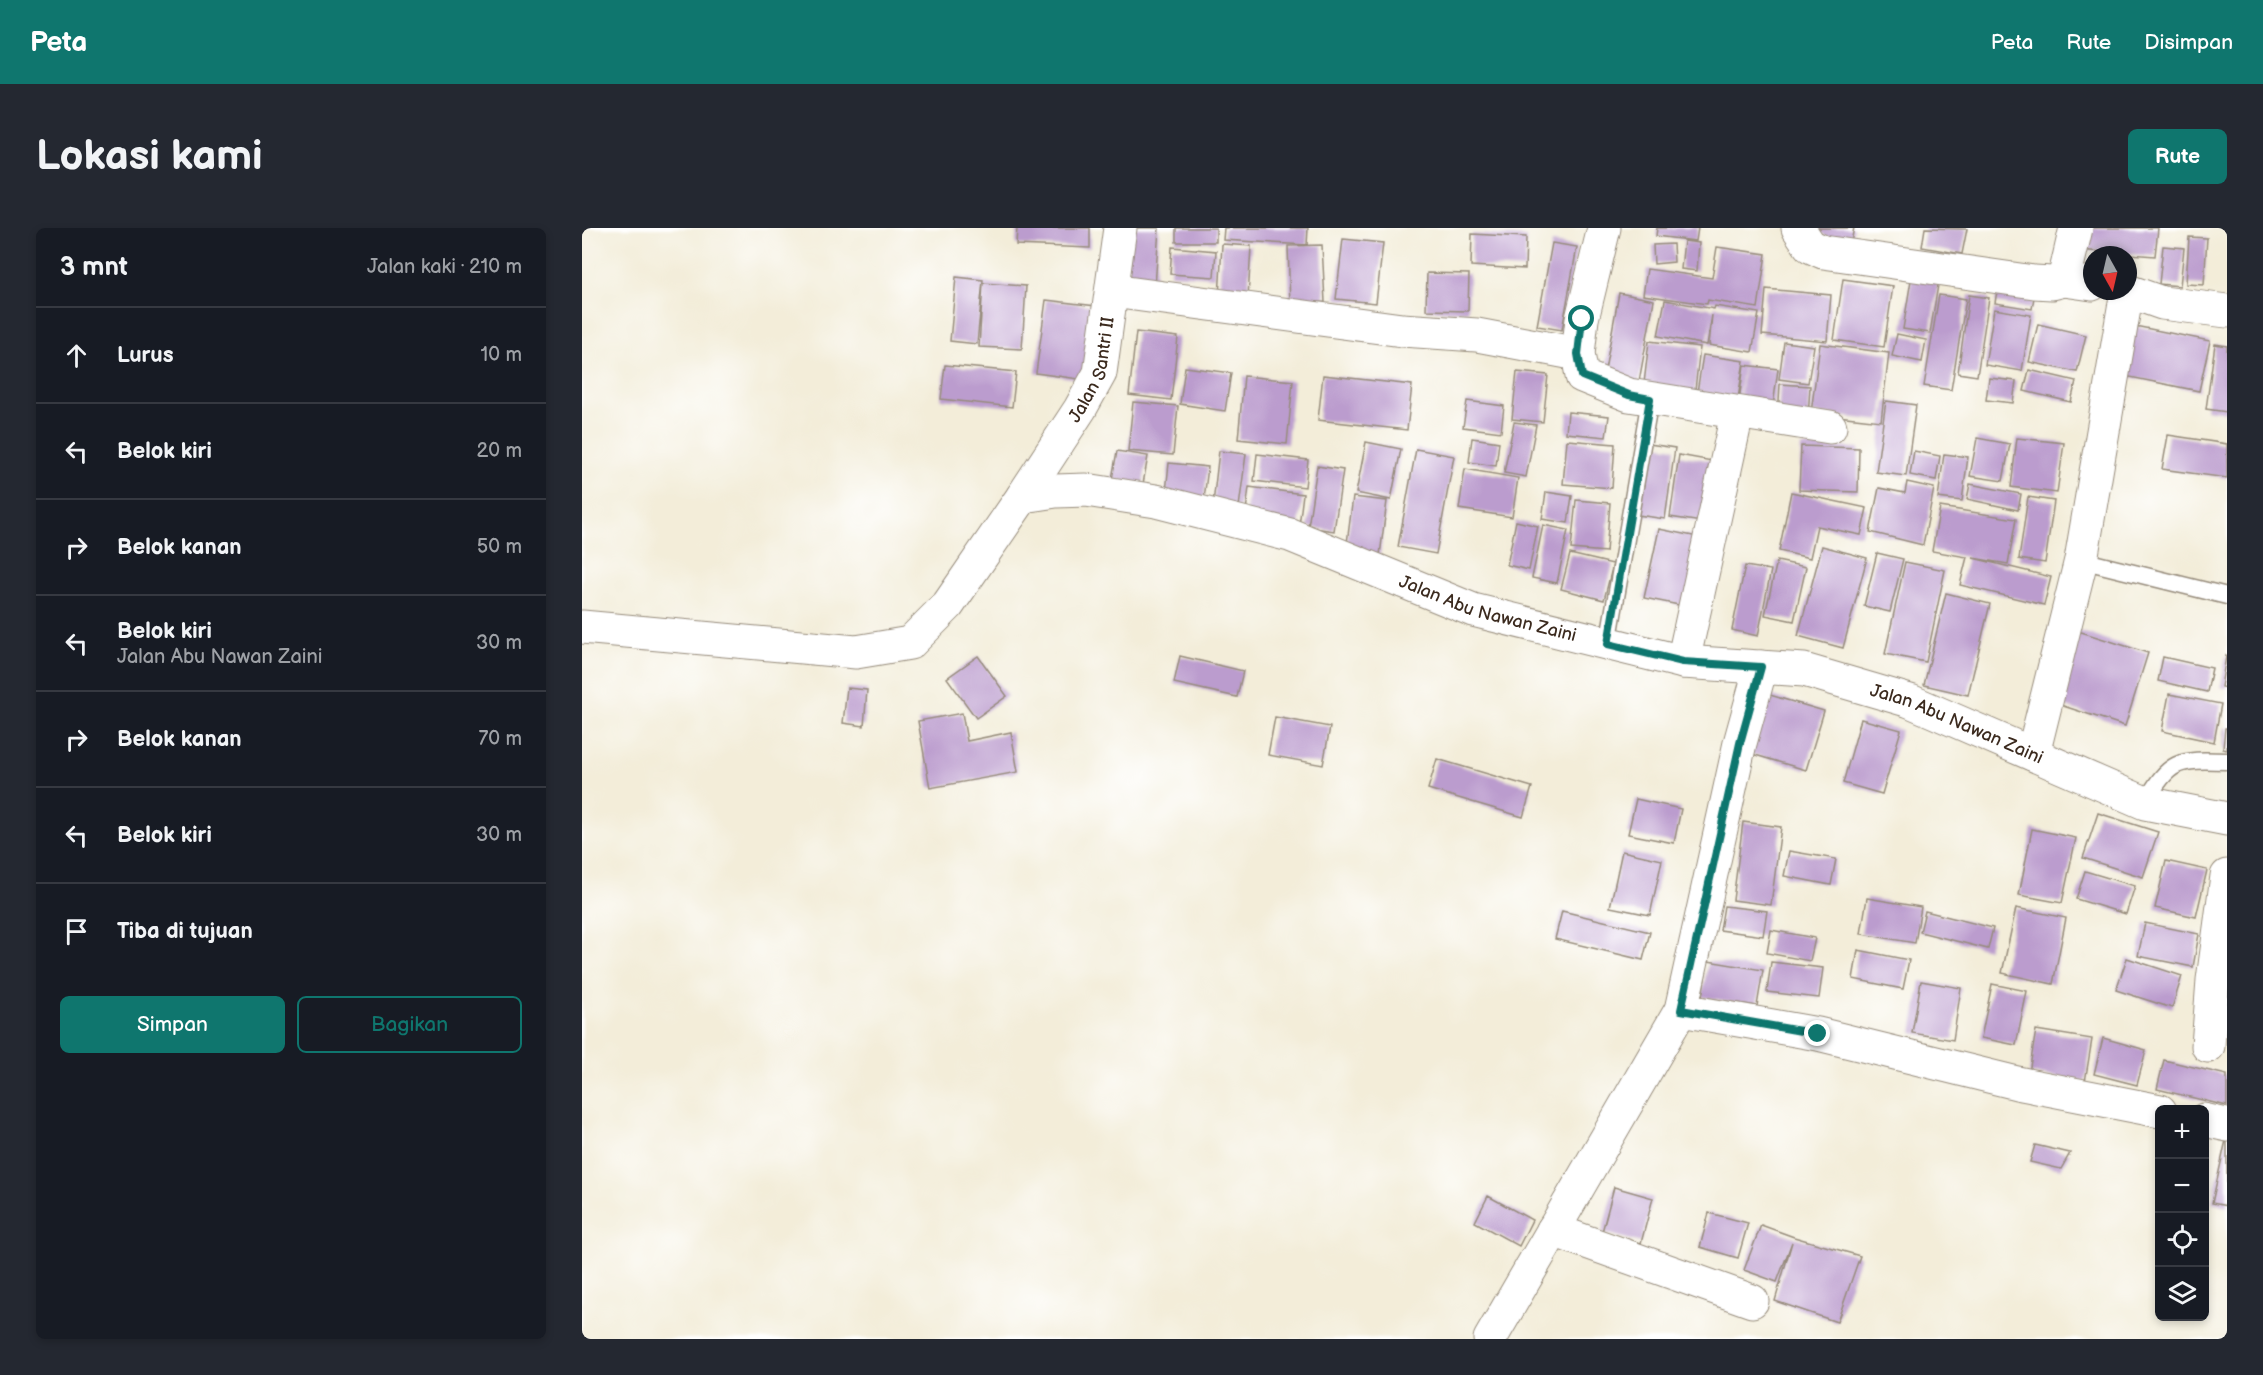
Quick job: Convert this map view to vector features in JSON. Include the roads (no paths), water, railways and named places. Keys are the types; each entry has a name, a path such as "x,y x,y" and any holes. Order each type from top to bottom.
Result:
{"street":[{"name":"Jalan Santri II","path":"582,627 856,652 910,643 948,605 1080,409 1100,373 1120,228"},
{"path":"1604,228 1582,319 1578,354 1582,376 1629,395 1830,427"},
{"path":"1798,228 1810,246 1823,252 2052,283 2078,282 2076,228"},
{"path":"1112,291 1402,330 1477,335 1578,354"},
{"path":"2137,294 2162,303 2227,311"},
{"path":"2032,754 2081,560 2125,300"},
{"path":"1683,662 1737,414"},
{"name":"Jalan Abu Nawan Zaini","path":"1023,496 1056,491 1086,490 1156,501 1290,535 1473,610 1683,662 1804,670 1910,701 2145,803 2227,819"},
{"path":"1490,1339 1681,1010 1740,743 1761,667"},
{"path":"2208,1046 2213,980 2227,876"},
{"path":"1681,1010 1818,1034 2017,1083 2155,1110"},
{"path":"2209,1121 2227,1125"},
{"path":"1553,1230 1752,1301"}],"lane":[{"path":"1608,644 1650,399"},
{"path":"2081,560 2227,596"},
{"path":"2145,803 2160,778 2180,763 2202,760 2227,761"}]}
